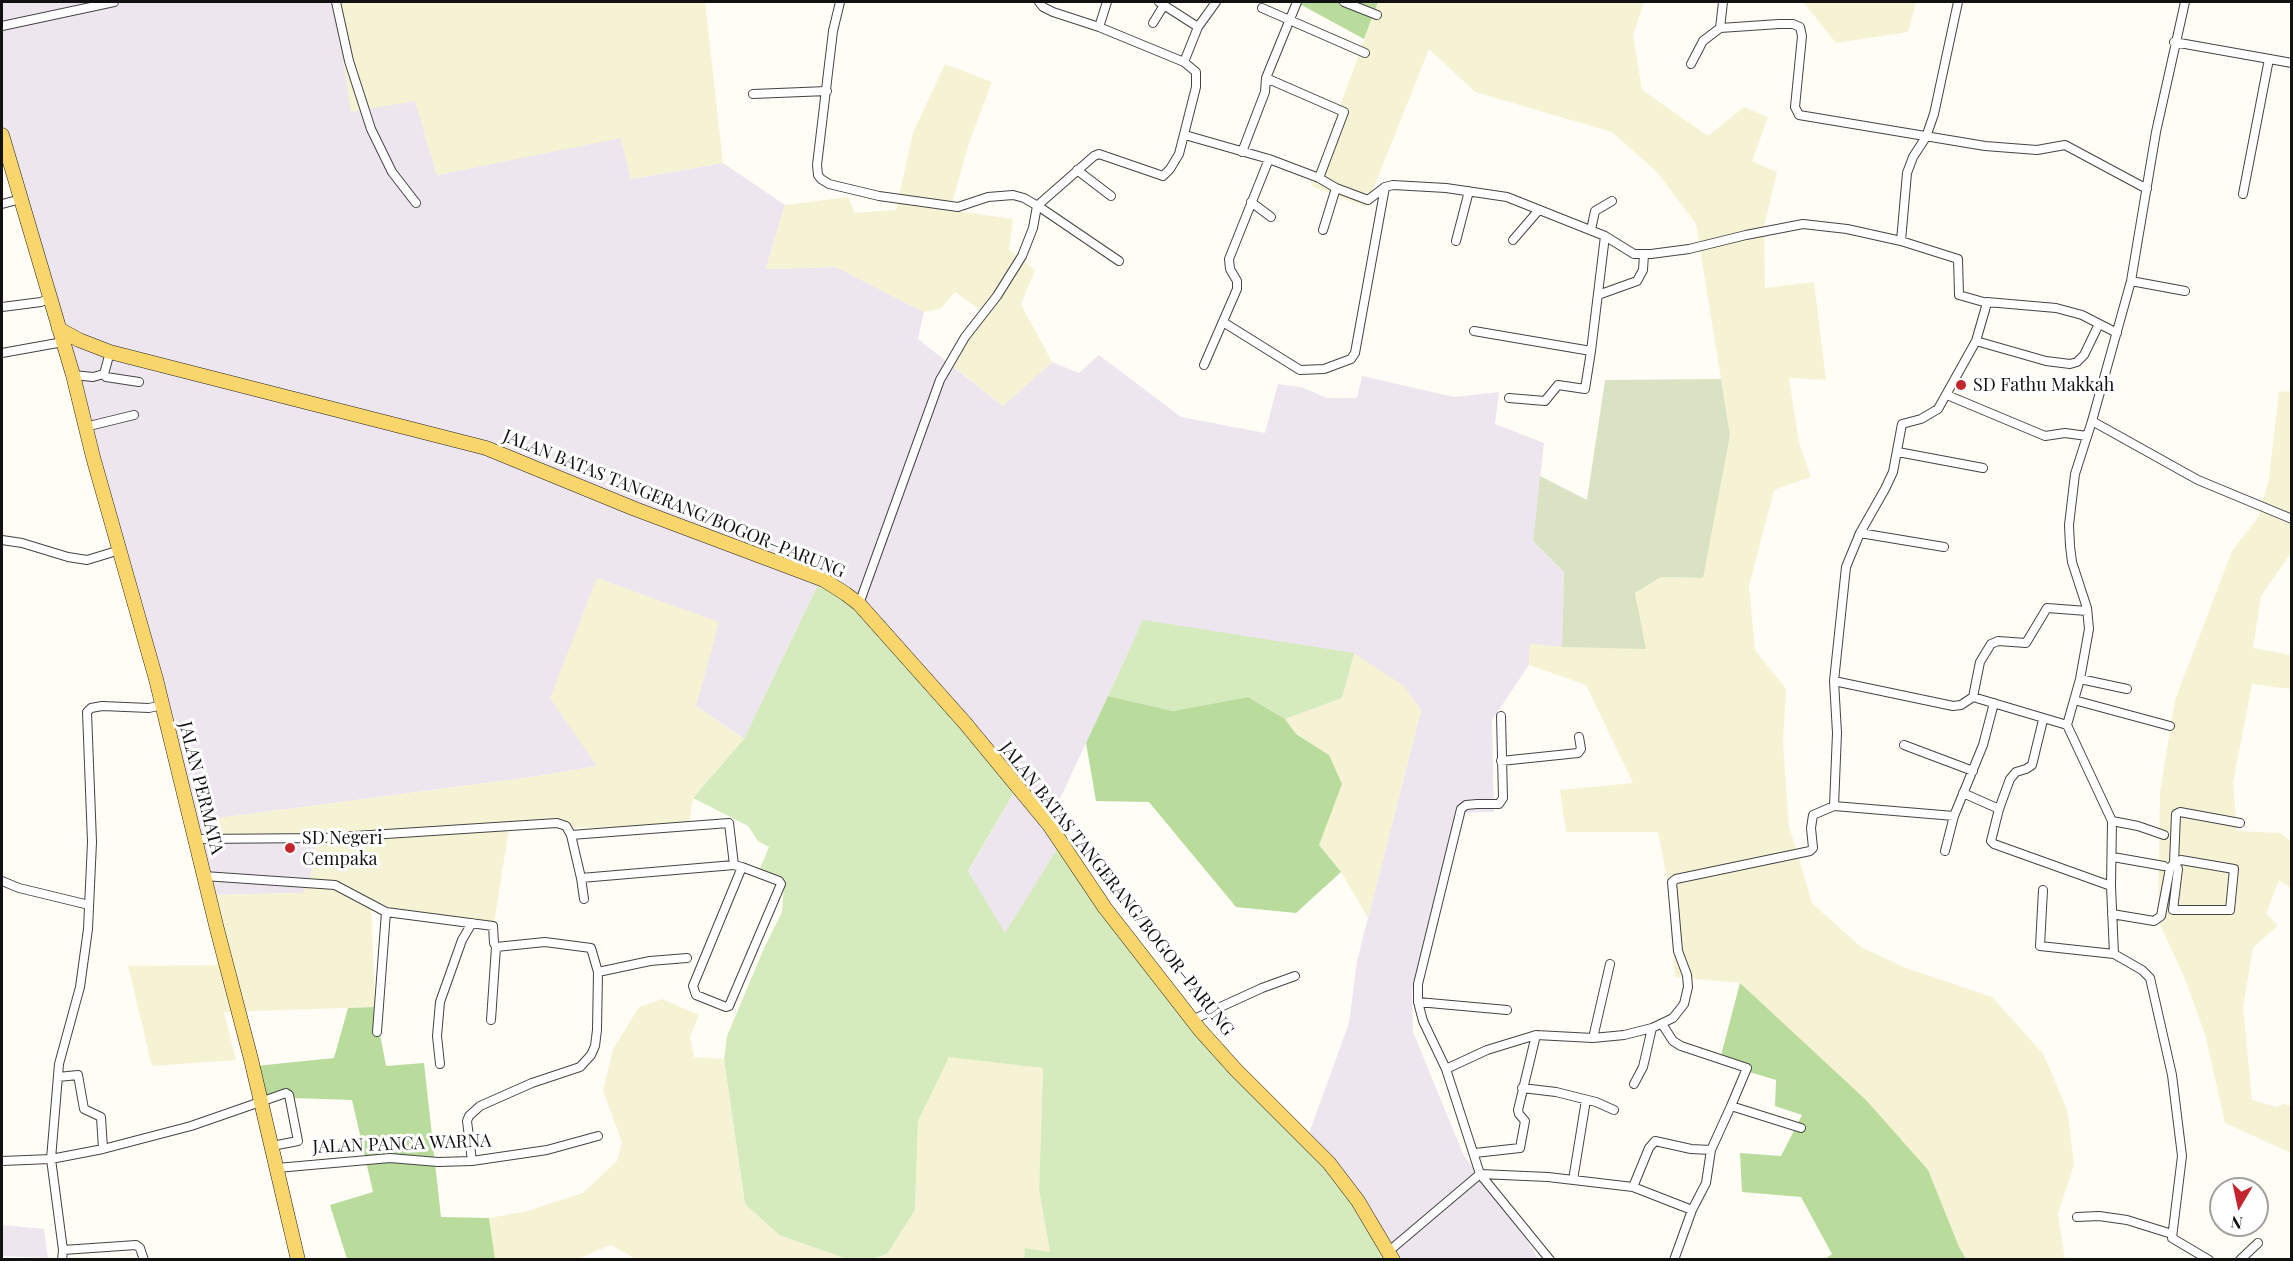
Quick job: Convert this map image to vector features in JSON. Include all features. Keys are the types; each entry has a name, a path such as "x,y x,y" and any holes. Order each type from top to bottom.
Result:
{"main road":[{"path":"2,135 61,335"},
{"name":"JALAN BATAS TANGERANG/BOGOR–PARUNG","path":"61,335 110,352 486,448 635,509 824,580 846,594 859,604 965,723 1050,826 1105,908 1192,1020 1236,1070 1329,1163 1358,1201 1391,1255"},
{"name":"JALAN PERMATA","path":"61,335 73,375 84,427 162,705 272,1146 298,1260"}],"street":[{"path":"2,27 114,2"},
{"path":"336,2 349,61 371,129 392,172 416,204"},
{"path":"840,2 833,31 818,175 827,183 879,196 930,205 962,207 1002,194 1024,198 1119,261"},
{"path":"859,604 940,380 965,337 997,296 1022,256 1033,228 1037,206 1090,158 1099,154 1163,176 1179,154 1185,135 1197,78 1196,72 1184,62 1043,7 1039,2"},
{"path":"1099,27 1107,2"},
{"path":"1184,62 1198,27 1216,2"},
{"path":"1242,152 1265,92 1266,78 1297,2"},
{"path":"1344,2 1377,15"},
{"path":"1720,28 1723,2"},
{"path":"1901,241 1907,173 1935,114 1958,2"},
{"path":"2114,954 2111,886 2112,821 2067,725 2089,629 2087,611 2072,562 2069,525 2075,474 2131,281 2156,132 2174,42 2185,2"},
{"path":"1153,23 1162,3 1198,27"},
{"path":"1262,8 1365,53"},
{"path":"1691,64 1703,41 1720,28 1793,24 1800,27 1802,36 1795,108 1799,115 1985,146 2031,150 2065,145 2147,189"},
{"path":"2174,42 2292,63"},
{"path":"2243,194 2269,60"},
{"path":"1266,78 1344,112 1319,178"},
{"path":"753,94 827,91"},
{"path":"1185,135 1269,159 1368,200 1385,187 1402,185 1507,197 1605,236 1628,252 1644,254 1689,249 1803,224 1847,229 1901,241 1956,258 1959,260 1959,295 1987,302 2056,308 2082,315 2117,333"},
{"path":"1204,365 1238,286 1229,265 1229,259 1269,159"},
{"path":"1077,170 1111,196"},
{"path":"1223,322 1300,370 1324,369 1351,359 1355,353 1385,187"},
{"path":"1323,230 1336,188"},
{"path":"1456,241 1469,191"},
{"path":"2,204 21,199"},
{"path":"1591,230 1595,211 1612,201"},
{"path":"1251,202 1271,217"},
{"path":"1513,240 1538,211"},
{"path":"1509,398 1545,401 1558,385 1585,389 1605,236"},
{"path":"1598,295 1637,281 1643,270 1644,254"},
{"path":"2131,281 2185,291"},
{"path":"2,307 41,302 50,298"},
{"path":"1834,806 1837,733 1834,681 1845,575 1860,533 1893,472 1902,424 1931,415 1947,395 1976,340 1987,302"},
{"path":"1976,340 2046,361 2070,364 2084,356 2099,324"},
{"path":"1473,331 1591,351"},
{"path":"2,352 61,335"},
{"path":"104,374 110,352"},
{"path":"73,375 93,377 104,374"},
{"path":"104,374 106,377 139,382"},
{"path":"1947,395 2044,436 2065,433 2087,436"},
{"path":"84,427 134,415"},
{"path":"2092,421 2198,480 2292,519"},
{"path":"1898,452 1983,468"},
{"path":"1860,533 1944,547"},
{"path":"2,540 87,560 120,550"},
{"path":"1834,681 1953,706 1961,705 1973,697 1980,662 1991,644 1998,641 2026,643 2047,608 2087,611"},
{"path":"2079,679 2127,689"},
{"path":"1973,697 2043,720 2067,725"},
{"path":"2074,700 2170,726"},
{"path":"1945,851 1954,816 1983,745 1994,703"},
{"path":"144,1260 140,1248 136,1245 63,1255 51,1159 58,1077 85,964 92,842 87,712 91,708 102,706 133,708 162,705"},
{"path":"1501,716 1503,798 1501,802 1466,805 1461,809 1418,984 1418,1002 1423,1021 1446,1069 1480,1174 1550,1260"},
{"path":"2043,720 2032,765 2016,772 2010,779 1991,837 1994,843 2111,886"},
{"path":"1501,761 1578,753 1581,749 1580,736"},
{"path":"1904,746 1973,771"},
{"path":"1963,793 1999,808"},
{"path":"1446,1069 1487,1050 1536,1035 1593,1038 1624,1035 1652,1028 1678,1014 1686,998 1688,987 1687,975 1677,951 1672,882 1676,879 1810,851 1813,848 1811,828 1813,815 1834,806 1954,816"},
{"path":"2112,914 2154,921 2158,919 2161,916 2170,868 2174,863 2181,860 2234,869 2230,909 2173,910 2178,869 2174,863 2176,814 2180,812 2240,823"},
{"path":"2112,821 2139,826 2163,835"},
{"path":"571,835 729,822 738,866 693,986 696,994 726,1007 729,1006 781,884 779,881 738,866 581,878"},
{"path":"195,839 324,838 557,823 566,826 571,835 584,899"},
{"path":"2113,857 2164,866"},
{"path":"204,876 329,884 340,886 386,912 493,926 496,948 491,1020"},
{"path":"2,881 19,888 89,904"},
{"path":"2043,890 2040,946 2114,954 2142,970 2150,978 2172,1075 2182,1156 2173,1239 2209,1260"},
{"path":"377,1032 386,912"},
{"path":"440,1064 437,1036 441,1002 462,940 472,923"},
{"path":"472,1161 466,1121 469,1116 480,1106 522,1087 580,1067 591,1055 597,1030 598,972 591,948 545,942 496,948"},
{"path":"598,972 650,961 687,958"},
{"path":"1593,1038 1610,964"},
{"path":"1192,1020 1262,988 1295,976"},
{"path":"1418,1002 1507,1010"},
{"path":"1662,1024 1673,1041 1681,1046 1747,1068 1711,1150 1706,1184 1692,1209 1674,1260"},
{"path":"1634,1084 1643,1067 1652,1028"},
{"path":"1475,1153 1520,1148 1525,1119 1518,1112 1536,1035"},
{"path":"58,1077 78,1075 84,1109 101,1117 103,1149"},
{"path":"1522,1088 1556,1092 1614,1110"},
{"path":"2,1161 51,1159 103,1149 182,1128 286,1093 289,1095 298,1141 272,1146"},
{"path":"1573,1180 1586,1100"},
{"path":"1731,1106 1801,1128"},
{"name":"JALAN PANCA WARNA","path":"277,1168 390,1158 438,1162 472,1161 547,1150 598,1136"},
{"path":"1634,1186 1649,1148 1656,1141 1691,1149 1711,1150"},
{"path":"1391,1255 1480,1174 1515,1174 1634,1186 1692,1209"},
{"path":"2077,1217 2099,1216 2127,1220 2172,1234"},
{"path":"2240,1260 2258,1243"}],"shaded area":[{"path":"2,2 334,2 415,100 437,175 621,137 631,179 723,163 785,205 766,269 836,267 924,312 918,339 1003,406 1052,362 1079,373 1099,355 1181,417 1265,433 1278,384 1301,387 1327,398 1357,398 1362,376 1454,397 1499,392 1495,424 1544,443 1533,541 1564,572 1562,647 1530,644 1529,665 1492,720 1494,812 1457,813 1412,991 1413,1032 1464,1156 1522,1231 1538,1259 1394,1259 1308,1136 1349,1023 1357,961 1421,710 1143,621 1051,818 1059,846 1005,934 968,872 1020,782 859,597 824,572 744,739 696,706 598,766 539,776 212,819 213,841 316,841 311,881 303,893 210,895 174,758 2,145"},
{"path":"334,2 705,2 723,163 631,179 621,138 437,175 415,101 351,112"},
{"path":"1378,2 1644,2 1633,35 1642,90 1708,136 1744,107 1768,117 1752,161 1777,172 1764,226 1765,288 1814,282 1826,380 1789,378 1799,443 1811,477 1774,490 1749,586 1755,650 1786,689 1783,743 1789,826 1812,903 1861,947 1906,968 1992,997 2044,1055 2067,1110 2074,1164 2058,1214 2065,1259 1966,1259 1740,983 1675,977 1667,879 1658,832 1566,832 1560,790 1633,783 1586,685 1529,665 1530,644 1562,647 1645,648 1635,593 1661,577 1702,578 1730,435 1696,224 1658,173 1612,132 1475,92 1429,49 1366,207 1311,186"},
{"path":"1800,2 1916,2 1908,32 1836,43 1804,3"},
{"path":"945,64 992,82 969,143 950,210 1013,219 1009,250 1035,270 1021,304 1052,362 1003,406 953,366 982,311 955,292 940,309 924,312 836,267 766,269 785,205 848,197 855,213 896,210 913,133"},
{"path":"2291,391 2291,553 2261,596 2253,648 2291,655 2291,689 2252,684 2233,783 2237,831 2280,833 2291,841 2291,888 2279,880 2266,914 2278,925 2253,948 2243,1007 2252,1100 2277,1107 2284,1104 2291,1106 2291,1153 2225,1123 2206,1038 2186,981 2158,920 2160,792 2175,700 2232,551 2259,516 2269,478 2279,392"},
{"path":"597,578 719,622 696,706 744,739 693,798 689,826 509,829 494,923 429,921 371,901 375,1007 224,1012 236,1060 152,1066 128,966 228,965 210,895 302,893 310,881 316,841 213,842 211,819 539,776 597,766 550,698"},
{"path":"1354,653 1404,686 1421,710 1368,918 1341,872 1319,845 1329,755 1296,734 1285,719 1342,698"},
{"path":"662,999 699,1015 690,1037 694,1057 724,1059 745,1204 779,1235 847,1259 636,1259 611,1245 578,1259 495,1259 489,1218 527,1211 583,1193 617,1161 622,1142 603,1091 613,1049 639,1007"},
{"path":"948,1056 1043,1068 1039,1190 1050,1252 1025,1249 1024,1260 871,1260 887,1254 915,1210 918,1121"},
{"path":"2,1225 44,1229 48,1258 2,1256"}],"green space":[{"path":"1296,2 1378,2 1364,39"},
{"path":"1721,379 1730,435 1703,578 1661,577 1635,593 1646,649 1562,647 1564,572 1533,541 1540,476 1587,500 1605,380"},
{"path":"824,572 859,597 1020,782 968,871 1005,933 1059,846 1228,1064 1308,1136 1394,1259 1024,1259 1025,1248 1050,1252 1039,1190 1043,1068 949,1057 918,1121 915,1210 887,1254 871,1259 847,1259 779,1235 745,1204 724,1059 727,1036 782,912 784,884 758,873 769,847 758,841 748,826 693,798 744,739"},
{"path":"1143,620 1354,653 1342,698 1285,719 1248,697 1173,711 1108,696"},
{"path":"1108,696 1173,711 1248,697 1285,719 1296,734 1329,755 1342,784 1319,845 1341,872 1296,913 1236,907 1149,802 1096,801 1086,743"},
{"path":"1740,983 1866,1100 1928,1170 1966,1259 1825,1259 1832,1254 1801,1197 1742,1192 1740,1153 1781,1156 1802,1115 1775,1106 1776,1080 1719,1063"},
{"path":"375,1007 386,1066 424,1063 441,1217 489,1218 495,1259 347,1259 330,1205 373,1192 352,1100 264,1097 256,1066 334,1058 348,1008"}],"place":[{"name":"SD Fathu Makkah","path":"1961,385"},
{"name":"SD Negeri Cempaka","path":"290,848"}]}
